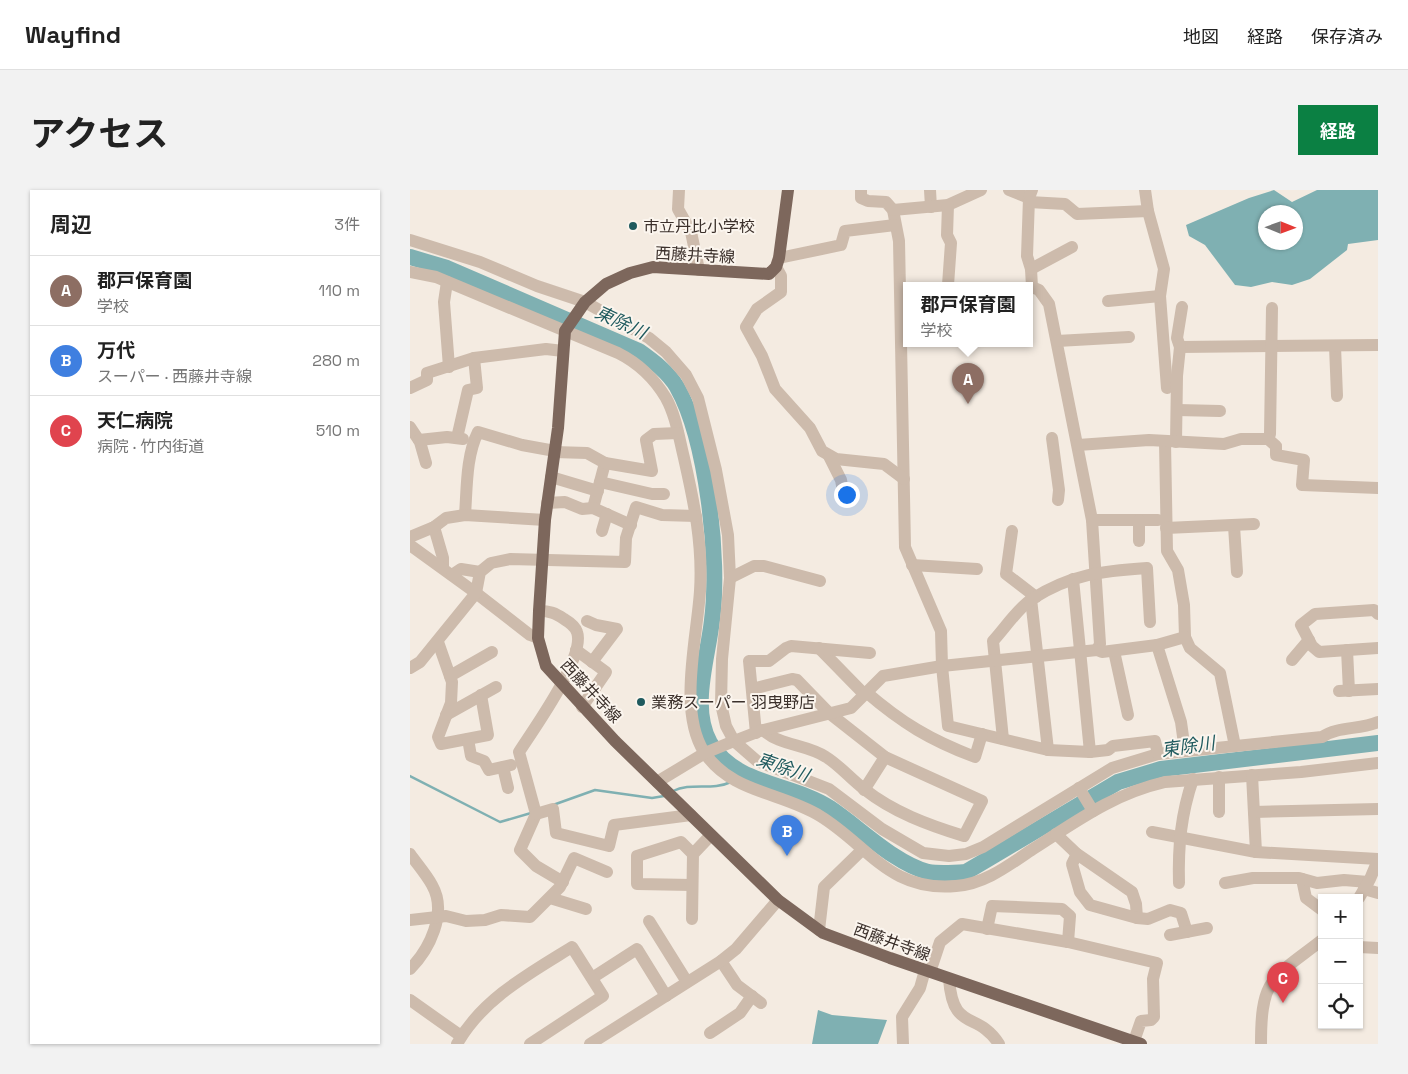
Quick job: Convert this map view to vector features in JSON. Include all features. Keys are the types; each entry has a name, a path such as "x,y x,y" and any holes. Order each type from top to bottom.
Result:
{"main road":[{"path":"778,262 788,190"},
{"name":"西藤井寺線","path":"778,262 770,274 764,275 653,267 630,273 606,284 582,305 565,331 554,451 545,520 539,611 538,638 546,666 562,686 657,782 778,900 819,930 844,942 1136,1043"}],"street":[{"path":"679,190 678,209 691,232 699,270"},
{"path":"861,190 861,198 868,201 886,202 893,210 900,241 903,282"},
{"path":"930,190 930,207"},
{"path":"893,210 948,205 981,190"},
{"path":"1009,190 1030,197 1065,204 1077,214 1148,211"},
{"path":"1145,190 1148,211 1164,269 1160,296 1167,388"},
{"path":"1030,197 1027,256 1031,269 1031,282"},
{"path":"948,205 947,235 951,243 948,282"},
{"path":"895,225 845,231 840,245 778,262 781,276 781,292 757,309 746,327 762,356 775,389 810,428 822,451 829,456 850,461 884,464 904,479"},
{"path":"410,240 480,262 582,305 649,338 686,375 698,398 716,470 728,535 730,578 722,659 721,704 726,726 734,741 757,761 830,789 909,847 936,856 966,854 983,847 1080,790 1112,768 1158,754 1322,737 1331,731 1368,726 1378,722"},
{"path":"1031,269 1072,247"},
{"path":"410,272 447,282 618,353 643,369 667,400 678,433 696,516 701,562 690,703 696,736 705,753 733,780 752,790 820,816 894,874 910,882 929,887 957,886 987,879 1092,809 1143,787 1193,779 1301,772 1378,763"},
{"path":"447,282 444,302 449,367"},
{"path":"1033,288 1039,290 1049,304 1092,520 1100,644 1097,650"},
{"path":"1108,301 1160,296"},
{"path":"1182,307 1177,338 1180,347 1177,376 1177,410 1170,442 1162,524 1167,551 1178,570 1184,605 1185,638 1190,648 1220,673 1235,746"},
{"path":"1272,308 1270,434 1276,455 1304,460 1302,485 1378,488"},
{"path":"1057,341 1129,337"},
{"path":"1180,347 1378,345"},
{"path":"1335,346 1337,396"},
{"path":"904,347 905,547 941,631 942,666 948,726 1048,750 1090,752 1108,750 1113,746 1155,742 1158,754"},
{"path":"410,388 427,380 427,374 474,358 546,349 563,351"},
{"path":"457,438 468,390 477,388 474,358"},
{"path":"1177,410 1220,411"},
{"path":"410,427 419,440 426,463"},
{"path":"465,515 474,441 478,432 522,445 554,451 588,453 605,463 652,472 646,440 654,434 678,433"},
{"path":"419,440 457,438 474,441"},
{"path":"1058,500 1059,490 1048,439 1149,440 1224,444 1241,439 1272,443"},
{"path":"829,456 841,480 843,491"},
{"path":"593,508 605,463"},
{"path":"551,477 599,487 664,494"},
{"path":"547,503 565,502 582,509 593,508 630,525"},
{"path":"410,668 420,662 438,642 476,593 480,572 491,563 510,559 625,562 626,538 636,507 662,515 696,516"},
{"path":"602,531 606,514"},
{"path":"410,537 434,527 446,518 465,515 545,520"},
{"path":"1092,520 1139,520 1162,524 1243,523 1237,572"},
{"path":"1139,520 1139,541"},
{"path":"434,527 448,571"},
{"path":"1012,531 1006,574 1034,598 1036,656 1048,750"},
{"path":"410,546 448,571 530,636 538,638"},
{"path":"912,565 978,569"},
{"path":"730,578 754,566 764,566 820,581"},
{"path":"1002,739 992,641 1034,598 1072,579 1096,572 1147,568 1150,622"},
{"path":"448,571 480,572"},
{"path":"1072,579 1090,752"},
{"path":"1378,614 1374,610 1316,614 1301,625 1309,640 1319,652 1378,648"},
{"path":"539,611 552,611 571,624 578,637 576,650 562,686 519,752 536,814 520,850 536,866 563,882"},
{"path":"587,621 596,625 617,629 592,662"},
{"path":"657,782 705,753 759,731 850,708 883,676 994,660 1080,651 1114,651 1157,645 1185,638"},
{"path":"1292,660 1309,640"},
{"path":"438,642 450,676 451,703 438,737 441,744 488,735 481,695"},
{"path":"1157,645 1180,722 1184,751"},
{"path":"759,731 749,661 769,661 791,646 870,653"},
{"path":"819,648 865,693 899,720 940,744 975,756 982,734"},
{"path":"576,650 606,672 582,706"},
{"path":"1346,650 1344,691 1378,689"},
{"path":"1114,651 1128,715"},
{"path":"450,676 492,652"},
{"path":"752,690 792,679 797,680 829,713 885,757 982,801 964,836 930,825 897,810 864,790 825,756 770,737 759,731"},
{"path":"446,716 496,687"},
{"path":"468,739 471,756 484,761 489,770 507,766 508,788"},
{"path":"864,790 885,757"},
{"path":"1252,775 1256,852"},
{"path":"1219,777 1219,812"},
{"path":"1179,883 1179,838 1184,806 1193,779"},
{"path":"1080,790 1092,809"},
{"path":"536,814 552,809 556,834 609,846 614,825 691,815"},
{"path":"1254,812 1378,809"},
{"path":"1152,832 1256,852 1378,859 1364,890"},
{"path":"1056,834 1077,854 1132,892 1136,904 1137,918"},
{"path":"692,919 693,854 711,835"},
{"path":"692,885 637,884 637,856 681,842 693,854"},
{"path":"819,930 824,887 862,850"},
{"path":"410,854 433,886 437,902 436,920 430,943 422,957 410,969"},
{"path":"1077,854 1072,864 1080,892 1090,905 1137,918 1148,919 1170,910 1181,913 1187,932"},
{"path":"410,920 436,920 446,916 466,921 486,920 501,915 530,917 550,898 563,882 574,858 607,872"},
{"path":"1225,883 1253,878 1302,879 1317,883 1344,880 1364,890 1378,893"},
{"path":"1302,879 1306,898 1318,907"},
{"path":"550,898 586,909"},
{"path":"590,1044 721,961 736,949 778,900"},
{"path":"987,929 992,906 1062,908 1070,916 1068,942"},
{"path":"410,960 424,943 427,933 436,920"},
{"path":"649,921 687,982"},
{"path":"904,1044 902,1017 920,988 940,942 962,924 1068,942 1157,963 1153,980 1154,1017 1151,1020 1141,1021 1136,1043"},
{"path":"1170,935 1207,928"},
{"path":"1261,1044 1262,1010 1265,994 1274,977 1318,943"},
{"path":"410,1000 459,1040 511,984 572,947 603,996 530,1044"},
{"path":"1363,947 1378,948"},
{"path":"592,978 637,949 666,996"},
{"path":"710,1033 740,1013 756,999 736,985 721,961"},
{"path":"949,979 950,998 956,1011 967,1020 984,1027 999,1044"}],"water":[{"path":"1274,190 1292,202 1317,190 1378,190 1378,240 1348,244 1347,250 1310,279 1292,285 1272,282 1251,287 1235,285 1205,245 1189,236 1186,225 1249,198"},
{"path":"818,1010 832,1015 887,1020 878,1044 812,1044"}],"waterway":[{"name":"東除川","path":"410,257 447,268 639,351 669,376 677,387 696,437 709,501 714,566 714,595 702,682 701,714 704,729 710,743 721,757 734,768 749,776 799,793 830,808 903,861 933,873 966,872 1118,782 1161,769 1378,743"},
{"path":"410,776 500,822 531,813"},
{"path":"673,791 680,788 716,786 731,782"},
{"path":"553,805 595,790 652,798 664,796"}],"place":[{"name":"市立丹比小学校","path":"633,226"},
{"name":"郡戸保育園","path":"968,404"},
{"name":"業務スーパー 羽曳野店","path":"641,702"},
{"name":"万代","path":"787,856"},
{"name":"天仁病院","path":"1283,1003"}]}
